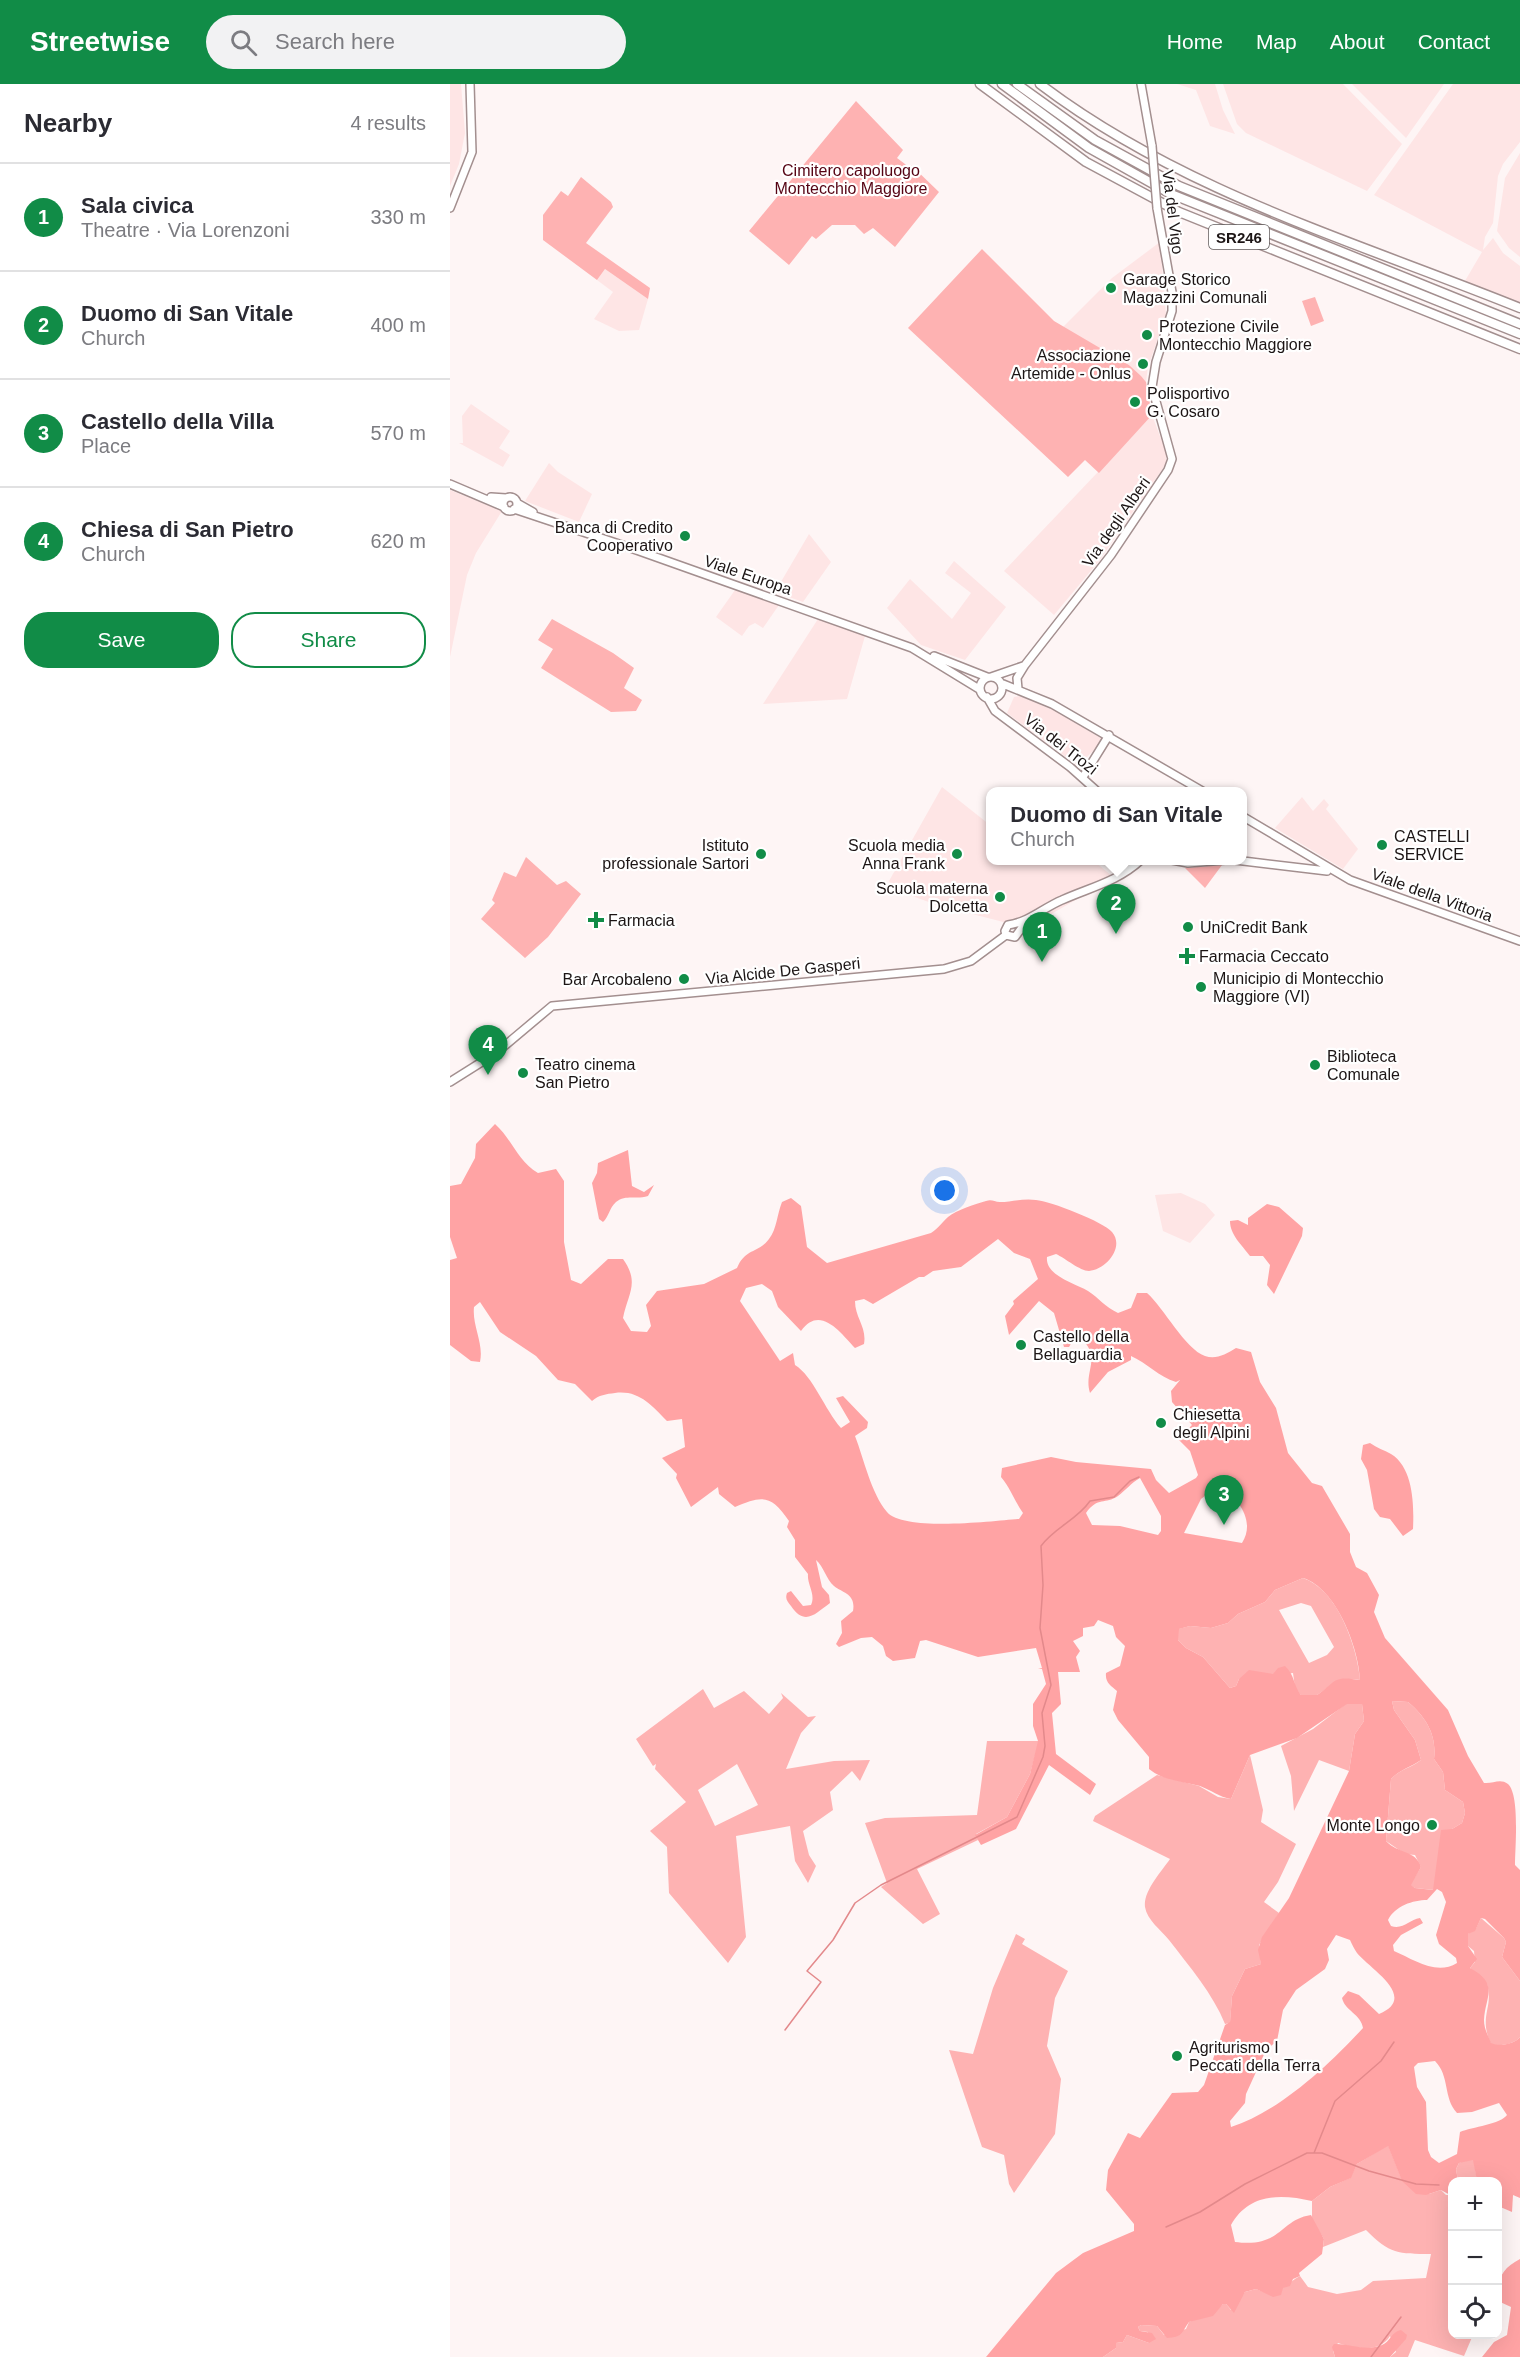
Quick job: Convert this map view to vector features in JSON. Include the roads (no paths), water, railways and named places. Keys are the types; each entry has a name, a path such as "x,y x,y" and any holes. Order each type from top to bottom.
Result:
{"highway":[{"name":"SR246","path":"980,84 1086,162 1171,208 1520,349"},
{"path":"1002,84 1089,148 1171,194 1520,334"},
{"path":"1017,84 1095,140 1179,186 1520,324"},
{"path":"1040,84 1112,134 1190,176 1520,308"}],"street":[{"path":"450,208 472,152 470,84"},
{"name":"Via del Vigo","path":"1141,84 1152,146 1157,208 1172,292 1172,311 1152,378"},
{"name":"Via degli Alberi","path":"1021,690 1017,678 1025,665 1111,555 1168,470 1172,449 1156,404 1152,378"},
{"path":"450,484 509,510 516,506 513,497 494,498 462,489"},
{"path":"504,507 506,498"},
{"name":"Viale Europa","path":"516,506 560,524 1021,690 1109,735 1196,787"},
{"name":"Viale Europa","path":"926,654 979,689 987,697"},
{"path":"979,689 980,682 989,677 1025,665"},
{"path":"1002,695 1002,683 1008,671"},
{"path":"987,697 995,699 1021,690"},
{"name":"Via dei Trozi","path":"1002,695 999,711 1006,719"},
{"name":"Via dei Trozi","path":"987,697 995,711 1093,787"},
{"name":"Viale Europa","path":"1081,720 1141,753"},
{"path":"1083,777 1109,735"},
{"path":"1247,818 1335,872"},
{"path":"1247,862 1335,872"},
{"name":"Via Alcide De Gasperi","path":"450,1082 496,1053 552,1006 944,969 971,961 1006,935 1012,938 1016,929 1060,900 1118,879 1137,865"},
{"name":"Viale della Vittoria","path":"1335,872 1520,941"}],"waterway":[{"path":"785,2030 821,1982 807,1971 833,1940 855,1903 881,1885 1017,1817 1043,1757 1045,1746 1042,1713 1051,1685 1040,1628 1043,1585 1041,1546 1090,1501 1114,1497 1130,1481 1139,1477"},
{"path":"1314,2153 1335,2101 1381,2061 1394,2042"},
{"path":"1166,2227 1200,2212 1245,2184 1307,2153 1322,2153 1369,2171 1416,2184 1439,2185"},
{"path":"1371,2357 1401,2317"}],"place":[{"name":"Garage Storico Magazzini Comunali","path":"1111,288"},
{"name":"Protezione Civile Montecchio Maggiore","path":"1147,335"},
{"name":"Associazione Artemide - Onlus","path":"1143,364"},
{"name":"Polisportivo G. Cosaro","path":"1135,402"},
{"name":"Banca di Credito Cooperativo","path":"685,536"},
{"name":"CASTELLI SERVICE","path":"1382,845"},
{"name":"Istituto professionale Sartori","path":"761,854"},
{"name":"Scuola media Anna Frank","path":"957,854"},
{"name":"Scuola materna Dolcetta","path":"1000,897"},
{"name":"Farmacia","path":"596,920"},
{"name":"UniCredit Bank","path":"1188,927"},
{"name":"Duomo di San Vitale","path":"1116,934"},
{"name":"Farmacia Ceccato","path":"1187,956"},
{"name":"Sala civica","path":"1042,962"},
{"name":"Bar Arcobaleno","path":"684,979"},
{"name":"Municipio di Montecchio Maggiore (VI)","path":"1201,987"},
{"name":"Biblioteca Comunale","path":"1315,1065"},
{"name":"Teatro cinema San Pietro","path":"523,1073"},
{"name":"Chiesa di San Pietro","path":"488,1075"},
{"name":"Castello della Bellaguardia","path":"1021,1345"},
{"name":"Chiesetta degli Alpini","path":"1161,1423"},
{"name":"Castello della Villa","path":"1224,1525"},
{"name":"Monte Longo","path":"1432,1825"},
{"name":"Agriturismo I Peccati della Terra","path":"1177,2056"}],"park label":[{"name":"Cimitero capoluogo Montecchio Maggiore","path":"851,179"}]}
